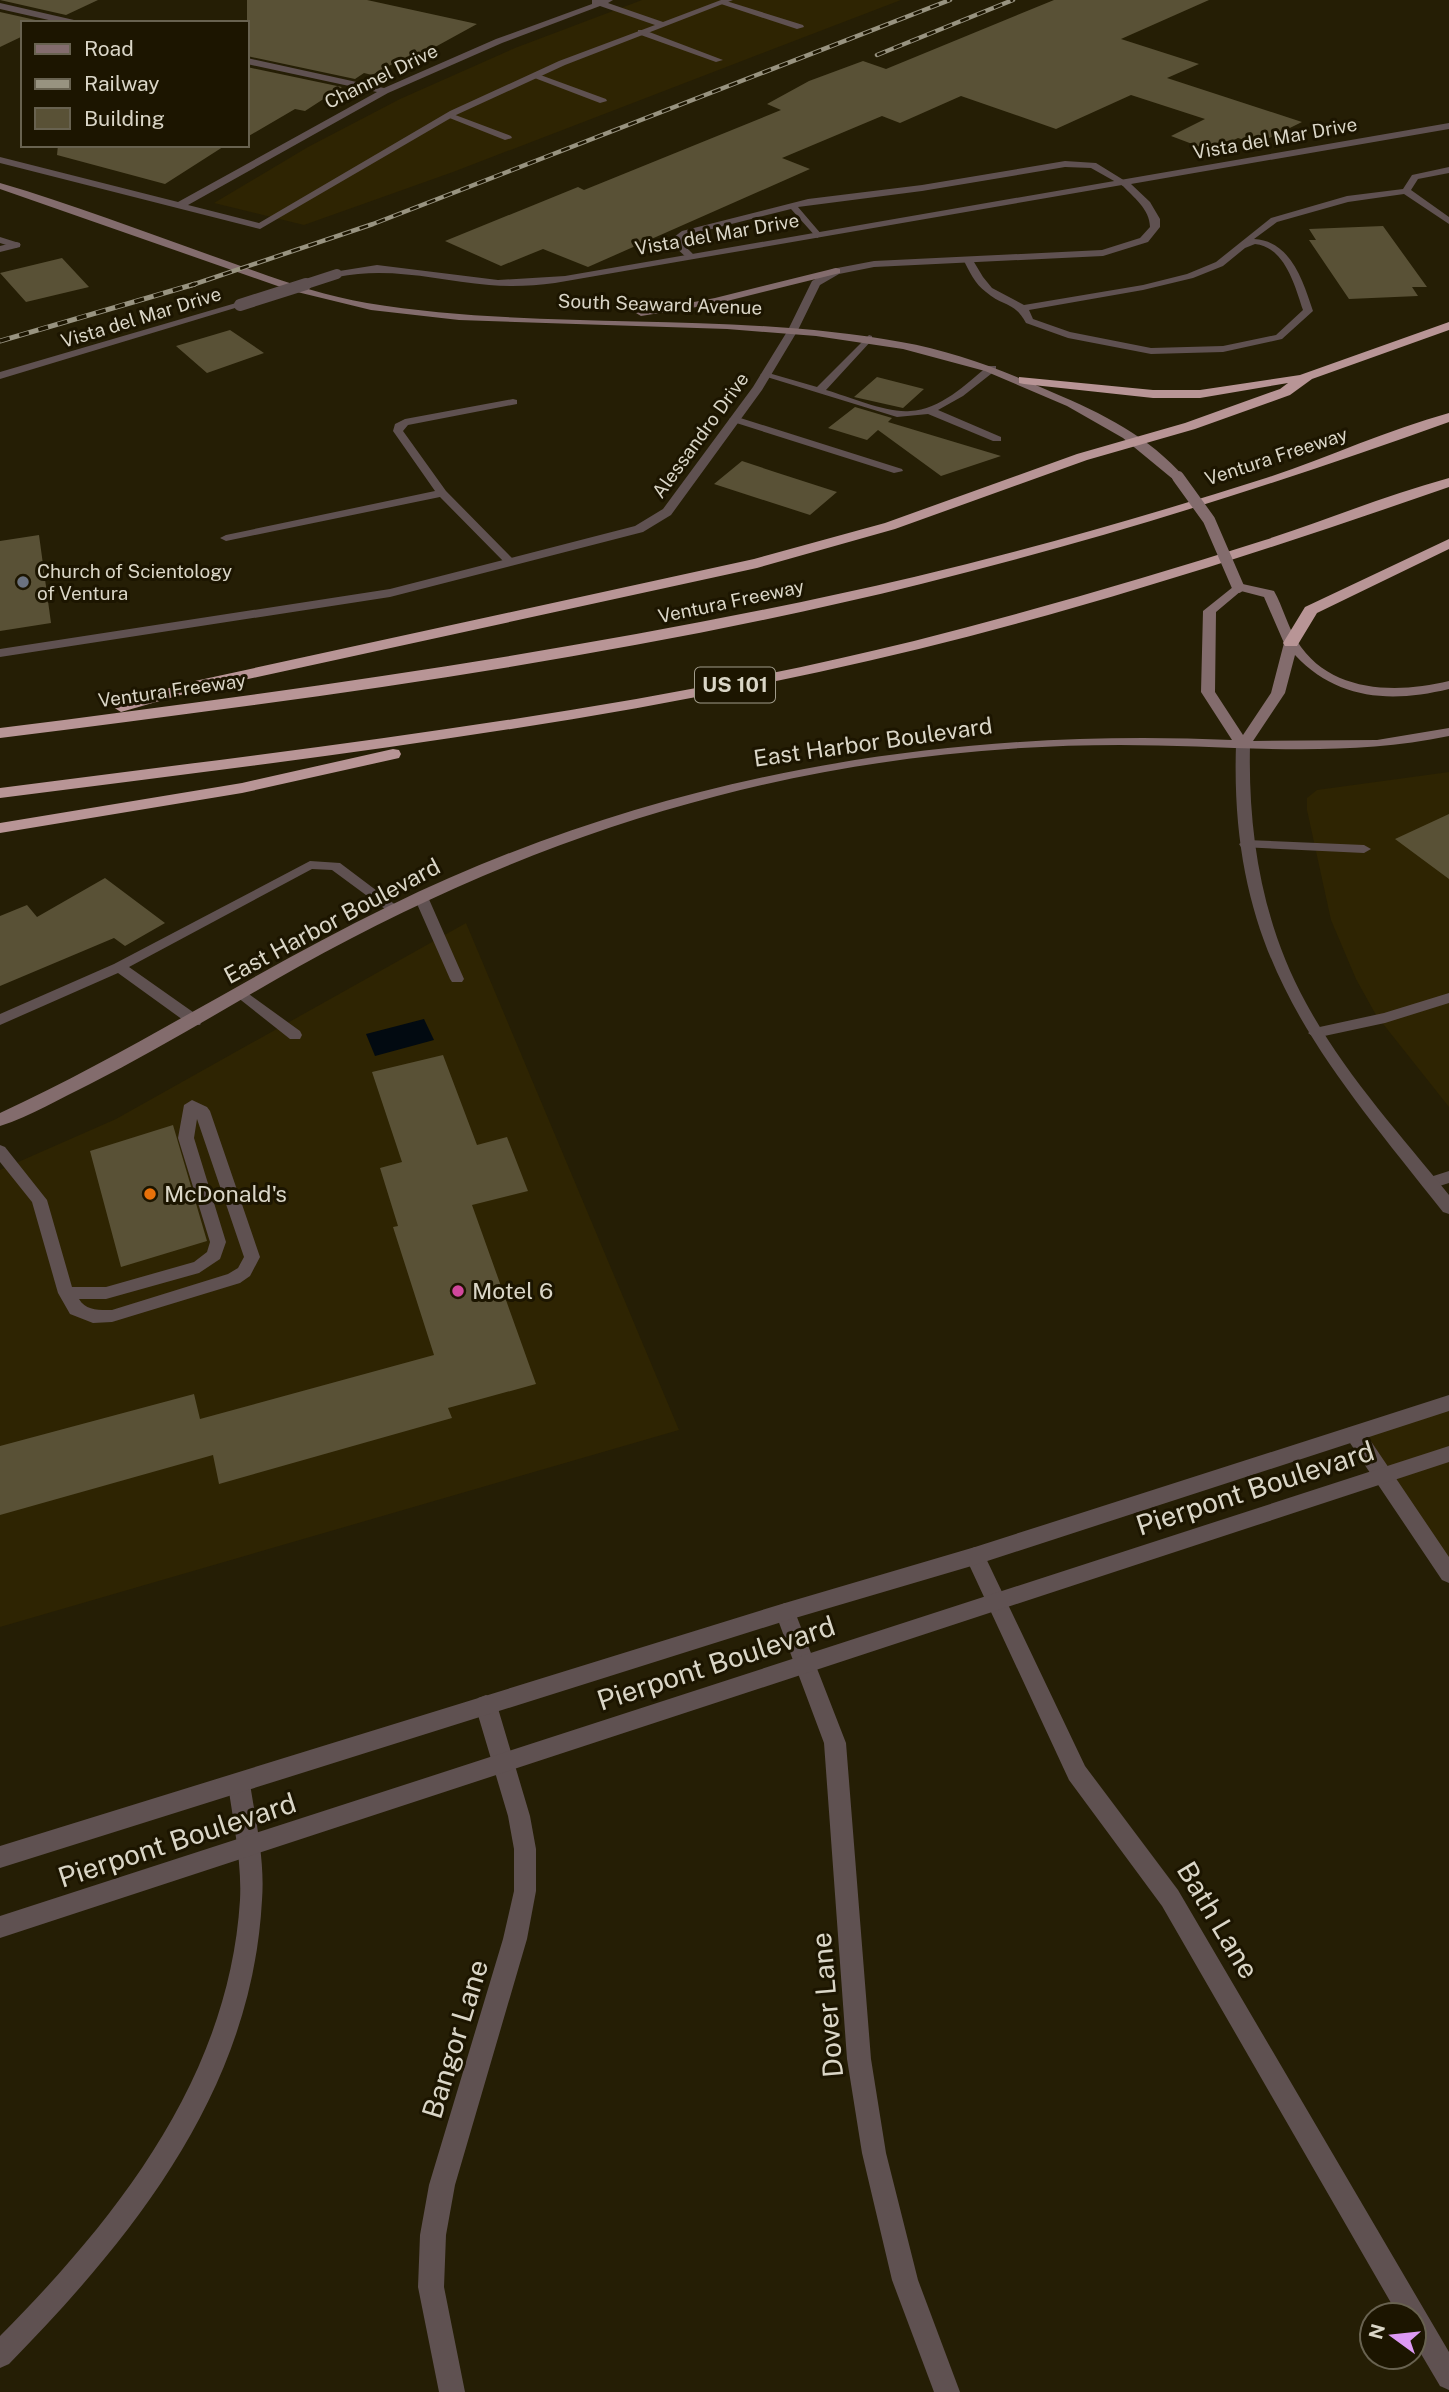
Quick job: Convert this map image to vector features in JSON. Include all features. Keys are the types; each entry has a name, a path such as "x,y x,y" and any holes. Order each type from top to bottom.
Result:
{"highway":[{"path":"1024,380 1153,394 1188,394 1245,388 1280,379 1307,376 1449,326"},
{"path":"55,727 194,686 757,563 903,521 1285,392 1307,376"},
{"name":"Ventura Freeway","path":"0,733 512,663 651,639 840,600 1003,561 1144,522 1312,467 1449,417"},
{"name":"US 101","path":"0,793 518,725 733,686 907,648 1188,571 1449,482"},
{"path":"1291,643 1311,610 1449,543"},
{"path":"0,828 242,788 518,725"}],"main road":[{"name":"South Seaward Avenue","path":"0,186 311,294 417,314 793,330 869,338 992,368 1024,380 1096,416 1136,441 1168,467 1209,520 1238,587"},
{"path":"558,322 699,306 836,271"},
{"path":"1291,643 1278,693 1244,745 1208,691 1210,611 1238,587 1269,594 1291,643 1324,676 1369,690 1400,692 1449,685"},
{"name":"East Harbor Boulevard","path":"0,1120 53,1097 195,1021 394,909 505,860 627,816 721,790 830,767 904,756 1038,743 1144,741 1350,746 1449,732"}],"street":[{"path":"584,0 605,2 662,24"},
{"path":"0,160 260,226 450,115 535,75 726,1"},
{"name":"Channel Drive","path":"178,206 385,91 499,41 605,2"},
{"path":"0,6 65,21"},
{"path":"248,61 385,91"},
{"name":"Vista del Mar Drive","path":"0,376 370,266 397,266 488,282 526,284 1126,184 1240,160 1449,126"},
{"name":"Alessandro Drive","path":"0,653 348,601 511,564 639,529 667,512 734,419 793,330 816,283 836,271 874,264 1088,256 1144,240 1155,227 1156,219 1153,212 1126,184"},
{"path":"0,249 16,245"},
{"path":"1244,745 1240,788 1246,844 1264,919 1286,978 1315,1033 1449,1207"},
{"name":"Pierpont Boulevard","path":"0,1857 785,1612 975,1556 1449,1403"},
{"path":"1355,1434 1449,1574"},
{"name":"Pierpont Boulevard","path":"0,1927 1449,1454"},
{"name":"Bath Lane","path":"975,1556 1077,1773 1098,1806 1149,1865 1170,1898 1404,2301"},
{"name":"Dover Lane","path":"785,1612 835,1743 859,2059 874,2153 905,2280 947,2392"},
{"name":"Bangor Lane","path":"452,2392 430,2287 433,2235 442,2185 515,1939 525,1891 525,1849 519,1816 486,1705"},
{"path":"0,2355 87,2264 127,2211 159,2168 213,2070 244,1973 251,1900 239,1784"},
{"name":"Bath Lane","path":"1428,2341 1449,2377"}],"lane":[{"path":"726,1 800,27"},
{"path":"641,32 719,60"},
{"path":"535,75 603,101"},
{"path":"450,115 508,138"},
{"path":"690,256 679,246 679,237 685,233 792,205 1065,164 1093,165 1126,184"},
{"path":"1406,191 1415,177 1449,170"},
{"path":"968,259 980,285 995,296 1023,307 1152,285 1215,267 1274,220 1347,199 1406,191 1449,221"},
{"path":"792,205 817,235"},
{"path":"0,240 16,245"},
{"path":"1023,307 1029,321 1068,335 1151,351 1223,349 1279,337 1308,311 1298,279 1273,246 1261,242 1244,242"},
{"path":"819,391 869,338"},
{"path":"765,375 897,414 918,416 963,391 992,368"},
{"path":"511,564 442,493 398,431 399,426 513,402"},
{"path":"930,411 997,439"},
{"path":"734,419 898,471"},
{"path":"226,538 442,493"},
{"path":"1246,844 1364,849"},
{"path":"0,1020 119,967 310,865 335,866 394,909"},
{"path":"421,897 457,979"},
{"path":"119,967 195,1021"},
{"path":"242,994 295,1035"},
{"path":"1315,1033 1385,1018 1449,998"},
{"path":"0,1151 39,1200 66,1293 76,1309 93,1317 112,1316 234,1279 244,1272 252,1257 202,1111 192,1105 187,1138 218,1242 215,1255 199,1267 106,1293 66,1293"},
{"path":"1430,1183 1449,1177"}],"shaded area":[{"path":"642,0 901,0 453,172 304,225 214,203 308,147 400,99 515,48"},
{"path":"1449,772 1449,1107 1376,1015 1356,979 1331,920 1307,810 1307,798 1317,790"},
{"path":"466,923 679,1430 0,1627 0,1170 116,1119"},
{"path":"424,1019 434,1040 375,1056 366,1034"},
{"path":"1449,1403 1449,1571 1355,1434"}],"building":[{"path":"0,0 98,0 66,15"},
{"path":"247,0 367,0 477,24 426,52 405,61 400,60 372,75 364,73 355,79 248,56"},
{"path":"1054,0 1209,0 1121,39 1199,64 1167,78 1302,122 1257,144 1238,138 1211,151 1171,136 1205,119 1131,95 1056,129 961,96 900,123 882,116 782,158 810,169 588,267 543,249 501,266 445,241 578,187 584,190 781,110 767,104 809,81 863,61 886,69"},
{"path":"0,12 40,21 21,21 21,37 0,47"},
{"path":"248,67 342,87 305,111 295,109 248,136"},
{"path":"58,147 223,147 165,184 57,155"},
{"path":"1383,226 1427,287 1412,287 1418,296 1349,299 1309,240 1316,240 1309,229"},
{"path":"62,258 89,287 26,302 0,273"},
{"path":"230,330 264,353 207,373 176,346"},
{"path":"877,377 924,389 903,408 854,397"},
{"path":"855,407 892,418 888,422 1001,456 941,476 878,430 867,440 828,428"},
{"path":"742,461 837,492 810,515 714,484"},
{"name":"Church of Scientology of Ventura","path":"39,535 51,623 0,631 0,541"},
{"path":"1449,814 1449,879 1395,839"},
{"path":"105,878 165,923 125,946 114,938 0,986 0,916 27,905 37,917"},
{"name":"Motel 6","path":"443,1055 477,1145 507,1137 528,1191 472,1205 536,1384 448,1408 452,1418 219,1484 213,1455 0,1515 0,1446 194,1394 200,1419 434,1355 393,1227 398,1226 380,1168 402,1162 372,1072"},
{"path":"173,1125 207,1241 121,1267 90,1151"}],"railway":[{"path":"195,284 373,224 950,0"},
{"path":"877,55 1013,0"},
{"path":"0,341 195,284"},
{"path":"189,286 195,284"}],"place":[{"name":"Church of Scientology of Ventura","path":"23,582"},
{"name":"McDonald's","path":"150,1194"},
{"name":"Motel 6","path":"458,1291"}]}
